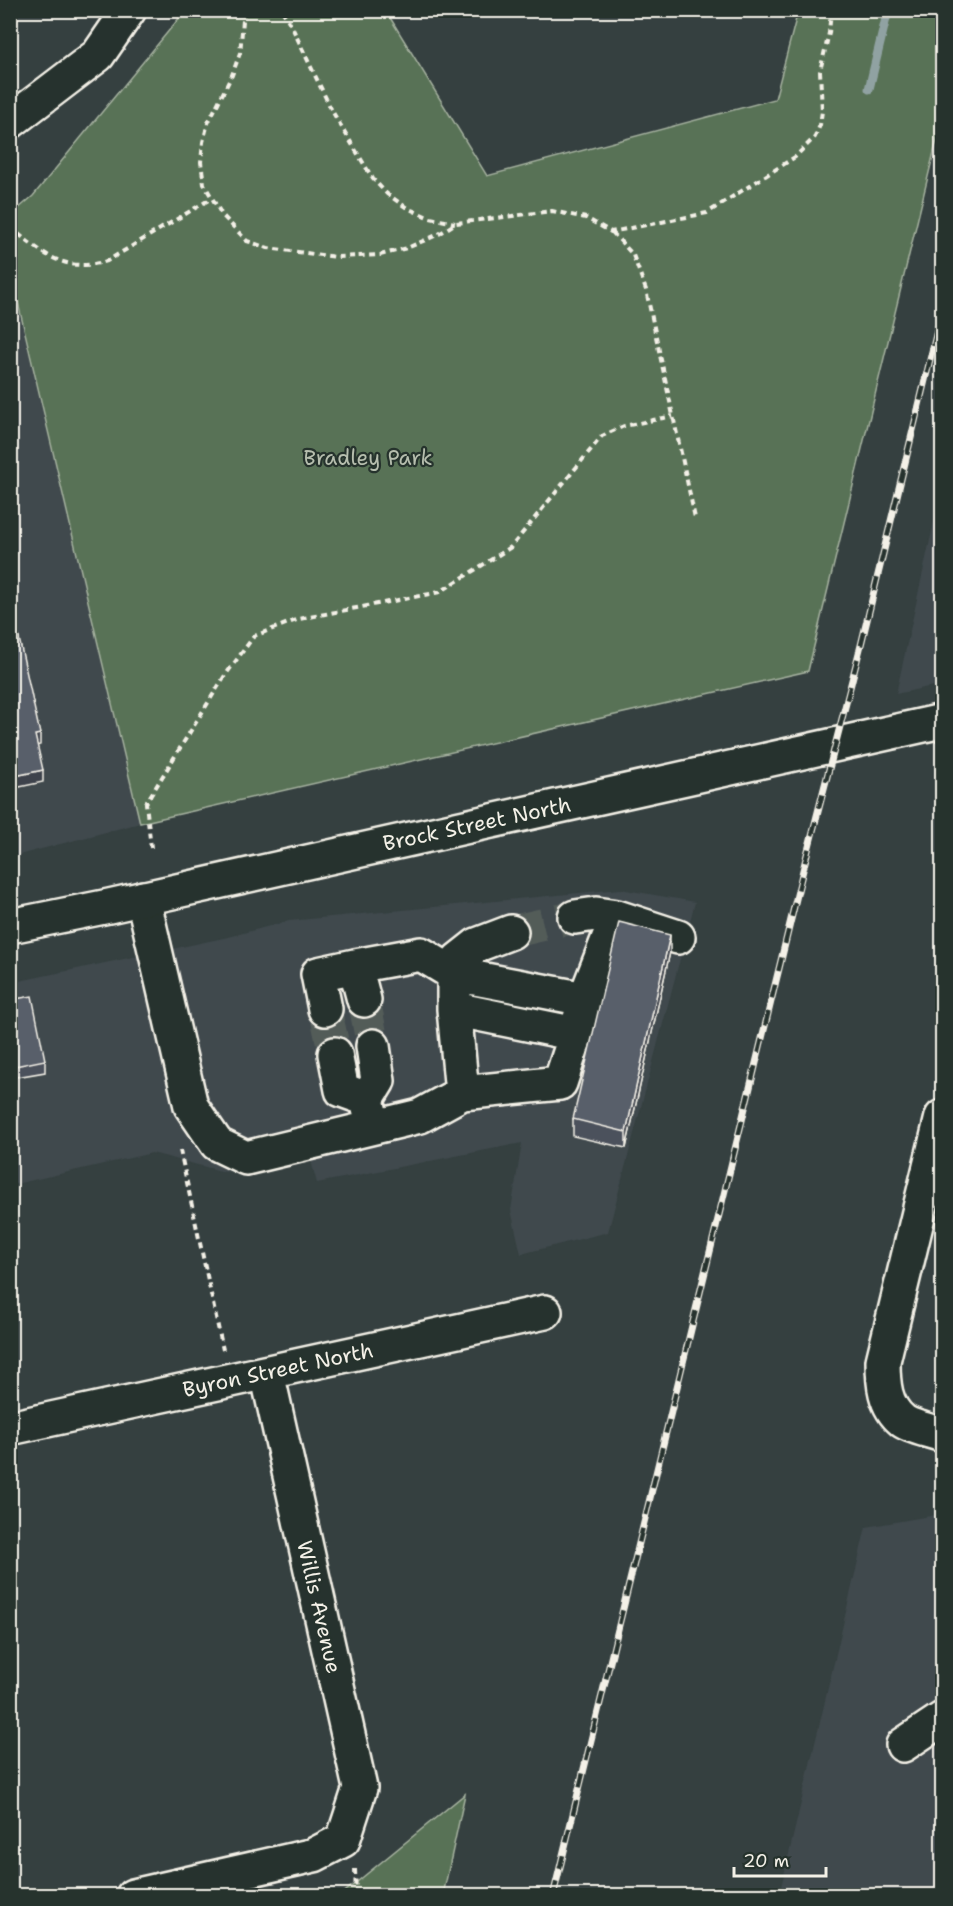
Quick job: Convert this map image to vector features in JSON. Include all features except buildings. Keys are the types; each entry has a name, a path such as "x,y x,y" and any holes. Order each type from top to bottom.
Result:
{"street":[{"path":"10,122 98,56 129,10"},
{"name":"Brock Street North","path":"10,926 942,721"},
{"path":"143,898 191,1106 217,1144 246,1158 370,1113 420,1116 462,1093 560,1083 585,999 617,917"},
{"path":"575,917 596,914 617,917 678,937"},
{"path":"462,1093 454,1009 454,974 458,960 477,945 510,932"},
{"path":"345,1005 347,968 421,954 454,974 585,999"},
{"path":"454,1009 576,1034"},
{"path":"355,1050 370,1113"},
{"path":"942,1117 938,1156 883,1361 883,1383 889,1404 903,1421 942,1435"},
{"name":"Byron Street North","path":"10,1428 546,1312"},
{"name":"Willis Avenue","path":"267,1373 360,1788 349,1851"},
{"path":"903,1745 942,1719"},
{"path":"133,1896 314,1855 349,1851"}],"path":[{"path":"244,10 240,53 232,75 208,123 201,162 204,184 212,198 222,215 247,242 268,248 336,257 380,255 407,248 439,234 456,223"},
{"path":"282,10 332,111 373,179 387,194 406,208 430,218 456,223 552,211 586,218 612,232 633,255 646,290 695,518"},
{"path":"612,232 707,213 795,157 815,137 822,111 820,71 829,33 831,10"},
{"path":"10,227 39,251 56,260 75,265 93,265 107,261 212,198"},
{"path":"151,848 146,803 224,677 254,636 299,619 440,592 511,548 602,435 624,426 673,416"},
{"path":"179,1144 225,1360"},
{"path":"349,1851 356,1896"}],"shaded area":[{"path":"10,273 140,823 11,857 10,857"},
{"path":"942,486 942,684 896,694"},
{"path":"620,889 695,902 608,1232 521,1254 511,1210 522,1143 317,1183 311,1161 225,1172 152,1153 11,1185 10,983 224,938 289,921"},
{"path":"942,1514 942,1895 779,1896 866,1527"}],"green space":[{"name":"Bradley Park","path":"185,11 386,11 487,176 775,99 798,11 942,11 942,119 808,671 140,823 11,273 11,215 33,196"},
{"path":"465,1794 443,1895 341,1895"}],"waterway":[{"path":"869,89 888,10"}],"tunnel":[{"path":"511,932 575,917"},
{"path":"364,1000 373,1046"},
{"path":"325,1009 335,1054"}],"railway":[{"path":"553,1896 942,310"}]}
